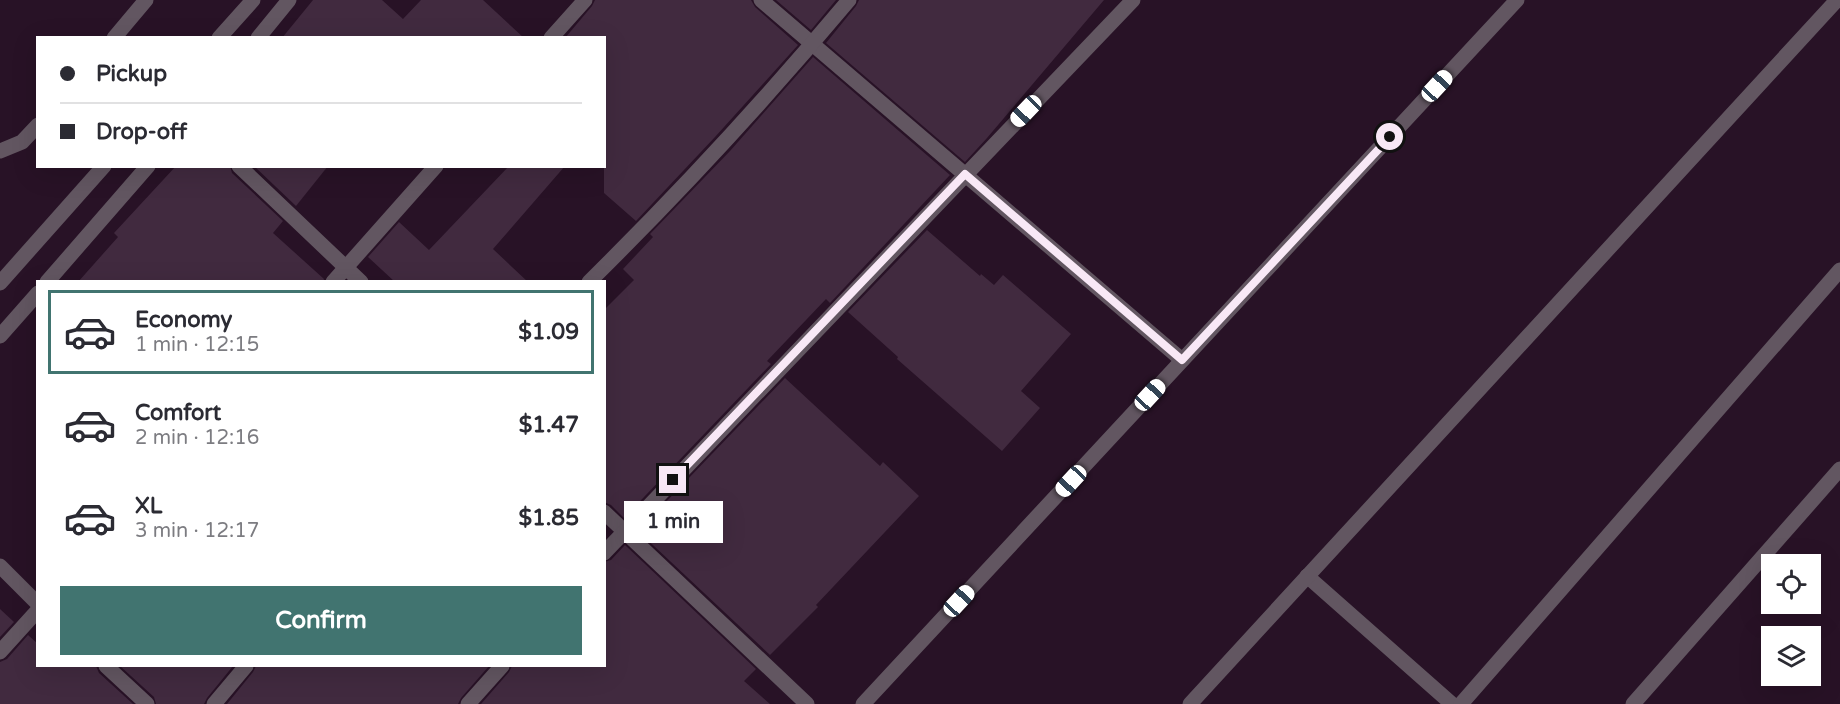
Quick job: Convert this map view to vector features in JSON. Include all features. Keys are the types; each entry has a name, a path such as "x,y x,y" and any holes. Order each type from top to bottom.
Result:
{"street":[{"path":"116,36 146,0"},
{"path":"221,36 253,0"},
{"path":"260,36 290,0"},
{"path":"553,36 585,0"},
{"path":"761,0 1182,360"},
{"path":"591,280 675,194 812,44 849,0"},
{"path":"606,551 1133,0"},
{"path":"863,704 1517,0"},
{"path":"1190,704 1837,0"},
{"path":"0,151 22,142 36,127"},
{"path":"0,283 102,168"},
{"path":"49,280 146,168"},
{"path":"241,168 359,280"},
{"path":"335,280 434,168"},
{"path":"1461,704 1840,270"},
{"path":"0,336 36,295"},
{"path":"1633,704 1840,469"},
{"path":"606,514 807,704"},
{"path":"0,566 36,601"},
{"path":"1307,576 1452,704"},
{"path":"0,652 36,612"},
{"path":"107,667 147,704"},
{"path":"214,704 245,667"},
{"path":"468,704 501,667"}],"building":[{"path":"313,0 382,0 403,19 421,0 483,0 522,36 284,36"},
{"path":"595,0 751,0 755,7 798,45 636,221 604,193 606,36 567,36"},
{"path":"776,0 836,0 811,30"},
{"path":"859,0 1104,0 965,162 826,43"},
{"path":"813,57 950,175 830,303 826,299 767,361 771,364 624,518 606,503 606,308 634,280 623,269 653,237 650,234 730,151"},
{"path":"174,168 231,168 232,173 283,221 273,233 324,279 80,280 118,237 114,233"},
{"path":"256,168 326,168 296,206"},
{"path":"507,168 563,168 493,249 526,280 393,280 368,257 399,222 429,250"},
{"path":"927,230 980,276 981,274 994,285 1003,275 1071,334 1021,391 1040,408 1002,451 897,359 898,357 848,312"},
{"path":"785,378 880,466 883,462 919,496 816,605 818,607 770,655 638,531"},
{"path":"625,545 756,669 744,681 770,704 481,704 512,667 606,667 606,561 611,560"},
{"path":"0,609 14,622 0,637"},
{"path":"28,635 36,642 36,667 96,667 99,673 133,704 0,704 0,662 7,659"},
{"path":"121,667 232,667 204,704 156,704 154,697"},
{"path":"256,667 488,667 458,704 227,704"}],"route":[{"path":"673,480 965,174 1182,360 1390,137"}]}
